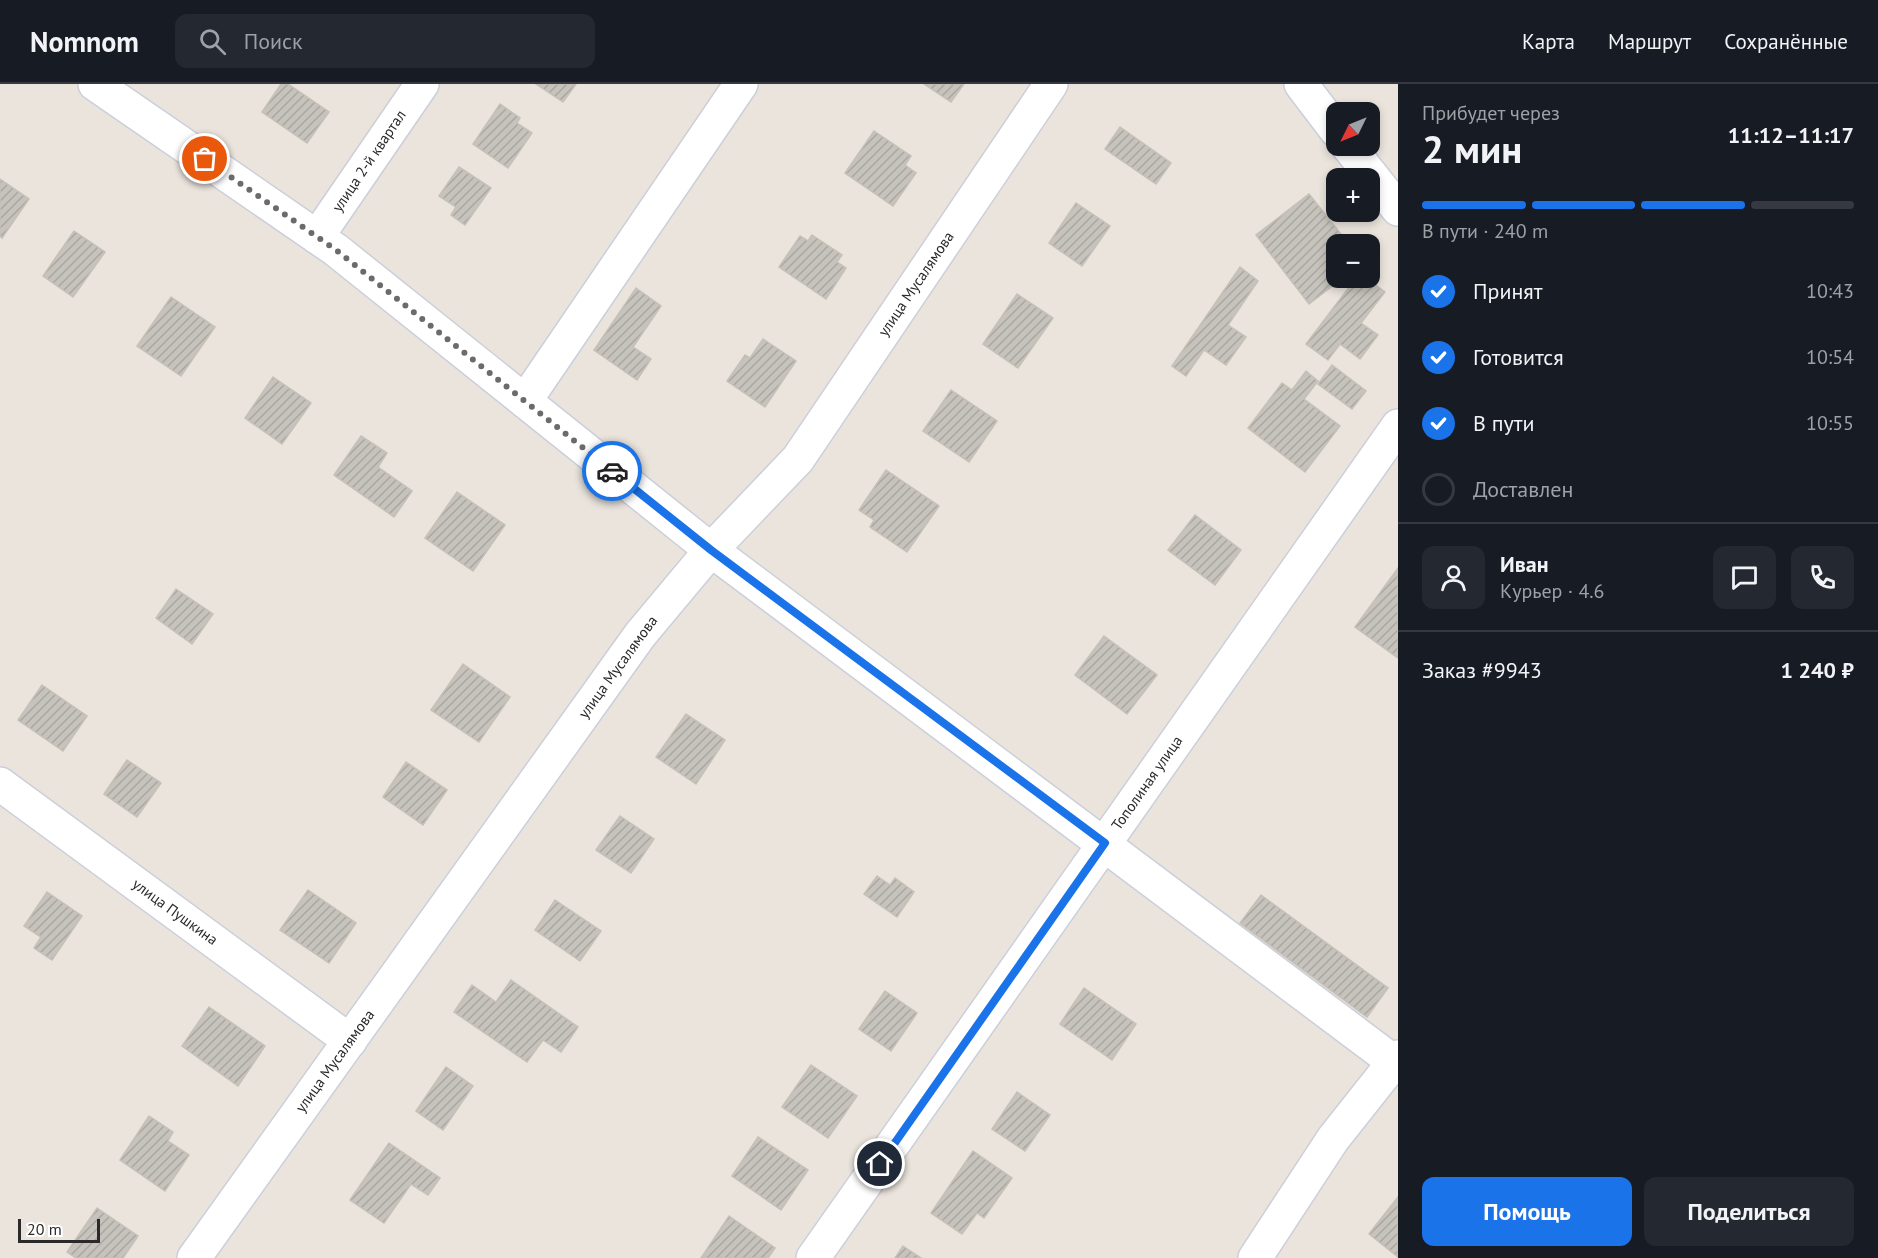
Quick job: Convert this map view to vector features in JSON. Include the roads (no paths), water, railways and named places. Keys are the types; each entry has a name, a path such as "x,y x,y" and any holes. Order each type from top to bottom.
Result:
{"street":[{"name":"улица 2-й квартал","path":"317,237 422,84"},
{"path":"525,401 741,84"},
{"name":"улица Мусалямова","path":"194,1258 640,635 711,550 798,459 1051,84"},
{"path":"1301,84 1326,117"},
{"path":"108,88 317,237 711,550 1396,1059 1333,1138 1255,1258"},
{"path":"1356,156 1398,209"},
{"name":"Тополиная улица","path":"813,1258 1398,426"},
{"name":"улица Пушкина","path":"0,784 350,1041"}]}
